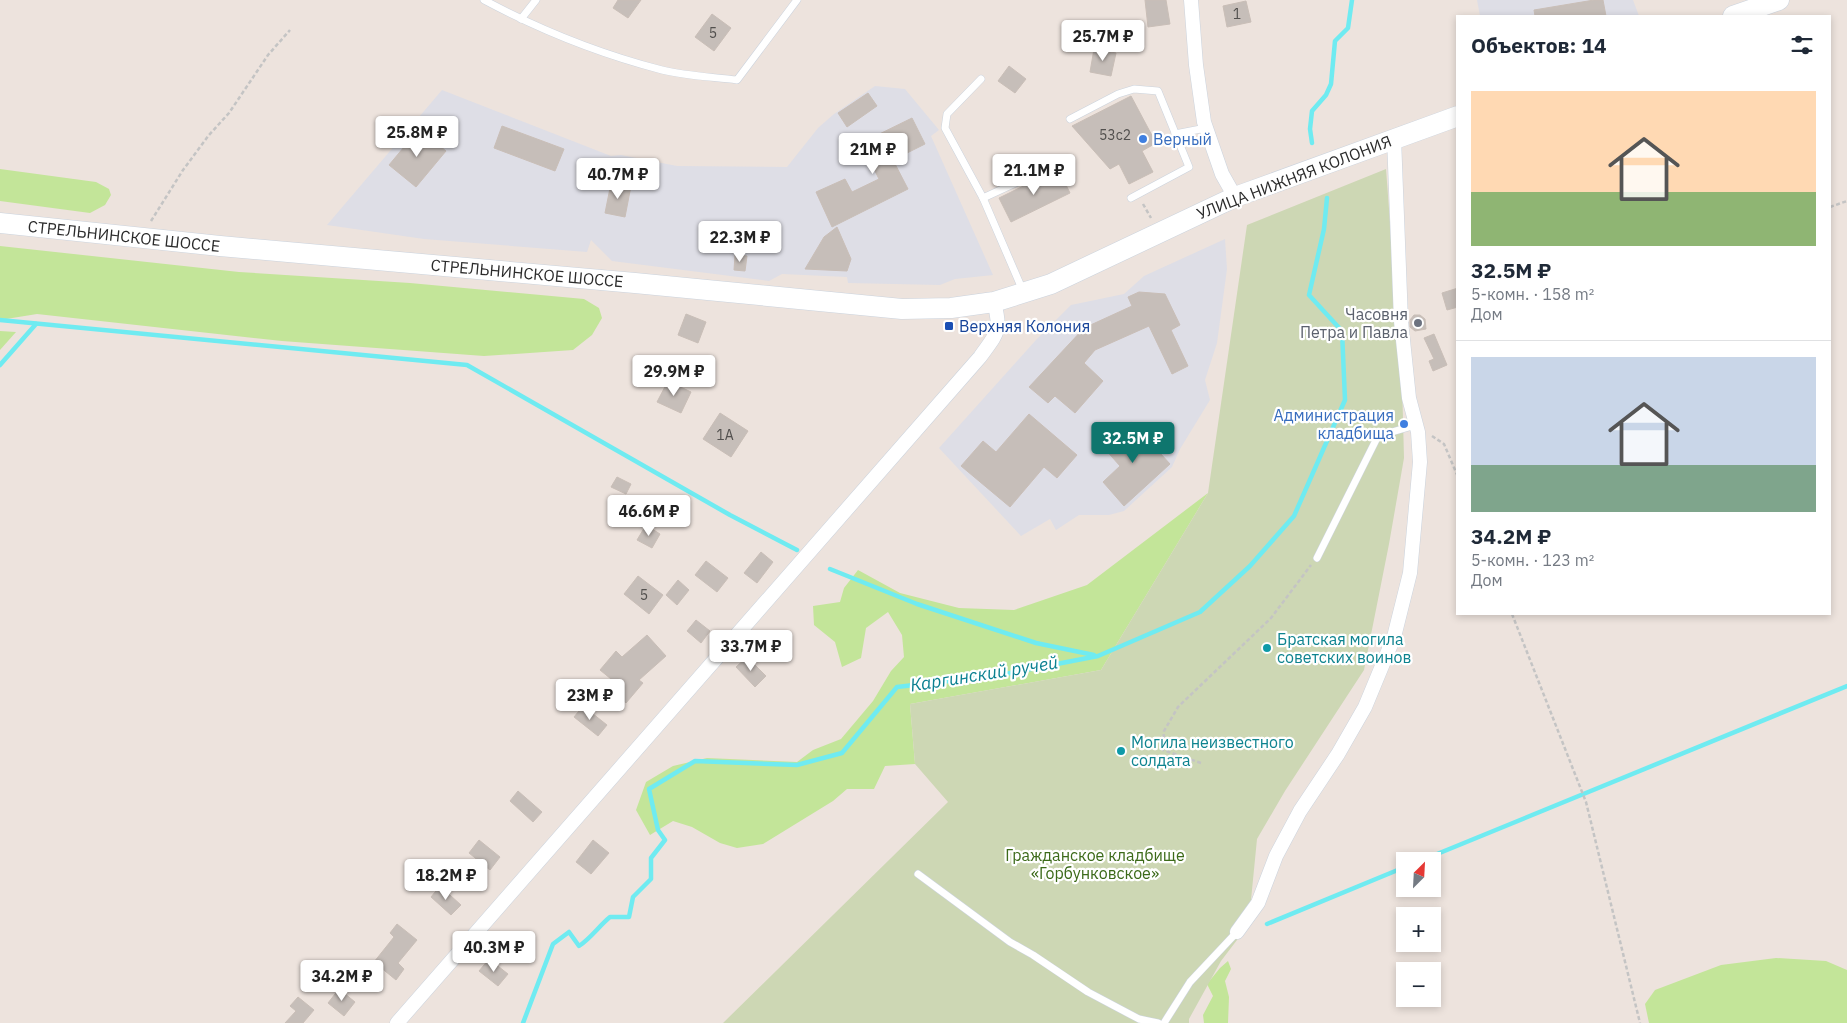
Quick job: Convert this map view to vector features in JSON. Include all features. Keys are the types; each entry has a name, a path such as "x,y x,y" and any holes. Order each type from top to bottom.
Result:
{"main road":[{"path":"1736,15 1779,0"},
{"name":"УЛИЦА НИЖНЯЯ КОЛОНИЯ","path":"1051,284 1235,197 1451,116"},
{"name":"СТРЕЛЬНИНСКОЕ ШОССЕ","path":"0,223 142,238 619,281 902,310 951,308 994,302 1051,284"}],"street":[{"path":"1191,0 1196,64 1206,128 1222,174 1235,197"},
{"path":"1237,932 1258,903 1276,856 1300,811 1338,754 1365,707 1394,637 1410,573 1420,462 1416,425 1409,398 1401,321 1394,138"},
{"path":"397,1023 980,357 998,331 999,321 994,302"}],"lane":[{"path":"484,0 520,19 587,46 663,70 738,80 797,0"},
{"path":"520,19 536,0"},
{"path":"981,79 946,114 945,128 983,198 1024,294"},
{"path":"1070,120 1134,89 1158,91 1189,167 1130,198"},
{"path":"1175,134 1206,128"},
{"path":"983,198 1057,164"},
{"path":"1317,558 1378,436 1416,425"},
{"path":"918,874 1010,942 1033,954 1088,992 1139,1019 1158,1023"},
{"path":"1164,1023 1190,982 1237,932"}],"path":[{"path":"142,238 183,170 228,113 268,56 290,30"},
{"path":"1138,194 1151,218"},
{"path":"1831,207 1847,201"},
{"path":"1416,425 1444,444 1456,472"},
{"path":"1201,763 1163,750 1164,731 1178,707 1271,618 1317,558"},
{"path":"1512,615 1586,802 1640,1023"}],"shaded area":[{"path":"1477,0 1633,0 1639,15 1480,15"},
{"path":"875,86 905,89 939,130 931,136 993,275 955,279 940,285 848,283 847,277 782,274 769,281 612,261 591,240 587,252 424,239 327,225 442,90 611,156 621,155 677,166 787,167 818,128 834,114"},
{"path":"1225,239 1227,269 1217,343 1205,380 1210,400 1180,449 1172,467 1124,511 1109,515 1079,515 1056,530 1050,519 1021,536 939,448 1036,340 1071,305 1124,294 1144,276"}],"green space":[{"path":"0,169 96,182 109,189 111,195 105,205 90,213 0,201"},
{"name":"Гражданское кладбище «Горбунковское»","path":"1386,169 1402,382 1404,458 1364,670 1285,791 1257,839 1251,900 1237,940 1221,961 1189,1019 1189,1023 723,1023 948,802 915,764 910,704 1101,670 1208,493 1247,225"},
{"path":"0,246 239,272 410,283 584,299 599,308 602,318 592,335 573,350 484,356 282,341 37,314 6,319 0,318"},
{"path":"0,331 16,332 0,350"},
{"path":"1208,493 1101,670 910,704 915,764 885,766 874,789 847,789 833,801 763,844 737,848 720,843 692,827 673,821 650,835 636,810 646,782 673,766 707,758 797,762 813,750 841,739 873,701 891,671 904,657 902,635 888,612 866,628 861,658 842,667 835,642 814,625 813,606 840,602 844,588 858,570 900,593 959,608 1014,610 1087,585"},
{"path":"1776,958 1826,961 1847,970 1847,1023 1649,1023 1645,1004 1655,990 1721,965"},
{"path":"1228,961 1231,969 1225,981 1229,997 1228,1023 1204,1023 1203,1015 1213,996 1207,984"}],"building":[{"path":"618,0 641,0 628,18 613,8"},
{"path":"1145,0 1166,0 1170,24 1148,27"},
{"path":"1603,0 1606,15 1535,15 1534,10"},
{"path":"1246,1 1251,22 1227,27 1223,6"},
{"path":"712,14 731,28 714,51 695,37"},
{"path":"1094,49 1116,53 1111,76 1090,72"},
{"path":"1009,66 1026,79 1015,93 998,81"},
{"path":"868,93 877,106 847,127 838,113"},
{"path":"1131,96 1156,143 1142,151 1153,172 1129,184 1119,164 1110,169 1072,126"},
{"path":"912,118 925,144 893,160 908,189 832,227 816,192 845,179 852,192 879,179 861,143"},
{"path":"502,126 564,149 555,171 494,148"},
{"path":"419,129 446,151 416,187 389,165"},
{"path":"1058,169 1070,193 1011,222 999,198"},
{"path":"611,183 631,186 625,217 605,213"},
{"path":"837,227 851,259 847,271 805,269 824,237"},
{"path":"735,255 747,256 745,271 734,270"},
{"path":"1456,289 1456,308 1447,310 1442,293"},
{"path":"1139,292 1165,294 1180,325 1171,330 1188,366 1172,374 1149,326 1095,350 1084,363 1103,381 1075,413 1055,396 1048,403 1029,387 1084,328 1132,306 1128,297"},
{"path":"686,314 706,322 698,343 678,335"},
{"name":"Часовня Петра и Павла","path":"1414,315 1420,315 1425,319 1426,329 1415,331 1410,327 1410,320"},
{"path":"1434,334 1447,365 1433,371 1429,361 1434,359 1424,338"},
{"path":"668,381 691,392 681,413 657,402"},
{"path":"720,413 748,431 731,457 703,439"},
{"path":"1029,414 1077,455 1057,478 1044,467 1010,507 961,466 983,441 996,452"},
{"path":"1132,422 1170,464 1124,506 1103,482 1120,466 1104,448"},
{"path":"617,477 631,484 626,494 611,487"},
{"path":"646,525 660,534 652,548 637,540"},
{"path":"761,552 773,562 757,583 744,573"},
{"path":"706,561 728,578 717,592 695,575"},
{"path":"638,576 663,595 649,614 624,594"},
{"path":"678,580 689,590 677,605 666,595"},
{"path":"696,620 710,631 701,643 687,631"},
{"path":"647,635 666,656 639,680 643,683 626,703 606,685 611,679 600,670 616,651 622,657"},
{"path":"747,657 766,676 755,687 736,667"},
{"path":"583,706 607,725 598,736 574,717"},
{"path":"518,791 542,812 533,822 510,801"},
{"path":"479,840 500,857 490,870 469,853"},
{"path":"593,840 609,853 591,874 576,862"},
{"path":"440,886 461,905 451,915 431,897"},
{"path":"397,924 417,940 398,963 404,969 396,980 374,962 394,937 390,933"},
{"path":"489,959 508,974 498,986 479,971"},
{"path":"339,989 355,1002 344,1016 328,1003"},
{"path":"298,997 314,1010 303,1023 285,1023 296,1011 290,1006"}],"waterway":[{"name":"Каргинский ручей","path":"1312,143 1310,129 1312,111 1326,95 1331,84 1335,41 1348,28 1352,0"},
{"name":"Каргинский ручей","path":"523,1023 553,944 569,932 579,946 610,917 629,917 633,897 651,879 651,858 665,840 658,830 649,789 695,761 797,765 842,753 897,687 1000,675 1098,656 1200,612 1250,566 1294,516 1345,400 1342,331 1309,295 1324,229 1327,198"},
{"path":"0,320 467,365 730,515 797,550"},
{"path":"0,365 36,324"},
{"path":"830,569 917,604 1036,643 1094,655"},
{"path":"1441,852 1847,686"},
{"path":"1267,924 1396,871"}],"place":[{"name":"Верный","path":"1143,139"},
{"name":"Часовня Петра и Павла","path":"1418,323"},
{"name":"Верхняя Колония","path":"949,326"},
{"name":"Администрация кладбища","path":"1404,424"},
{"name":"Братская могила советских воинов","path":"1267,648"},
{"name":"Могила неизвестного солдата","path":"1121,751"}]}
